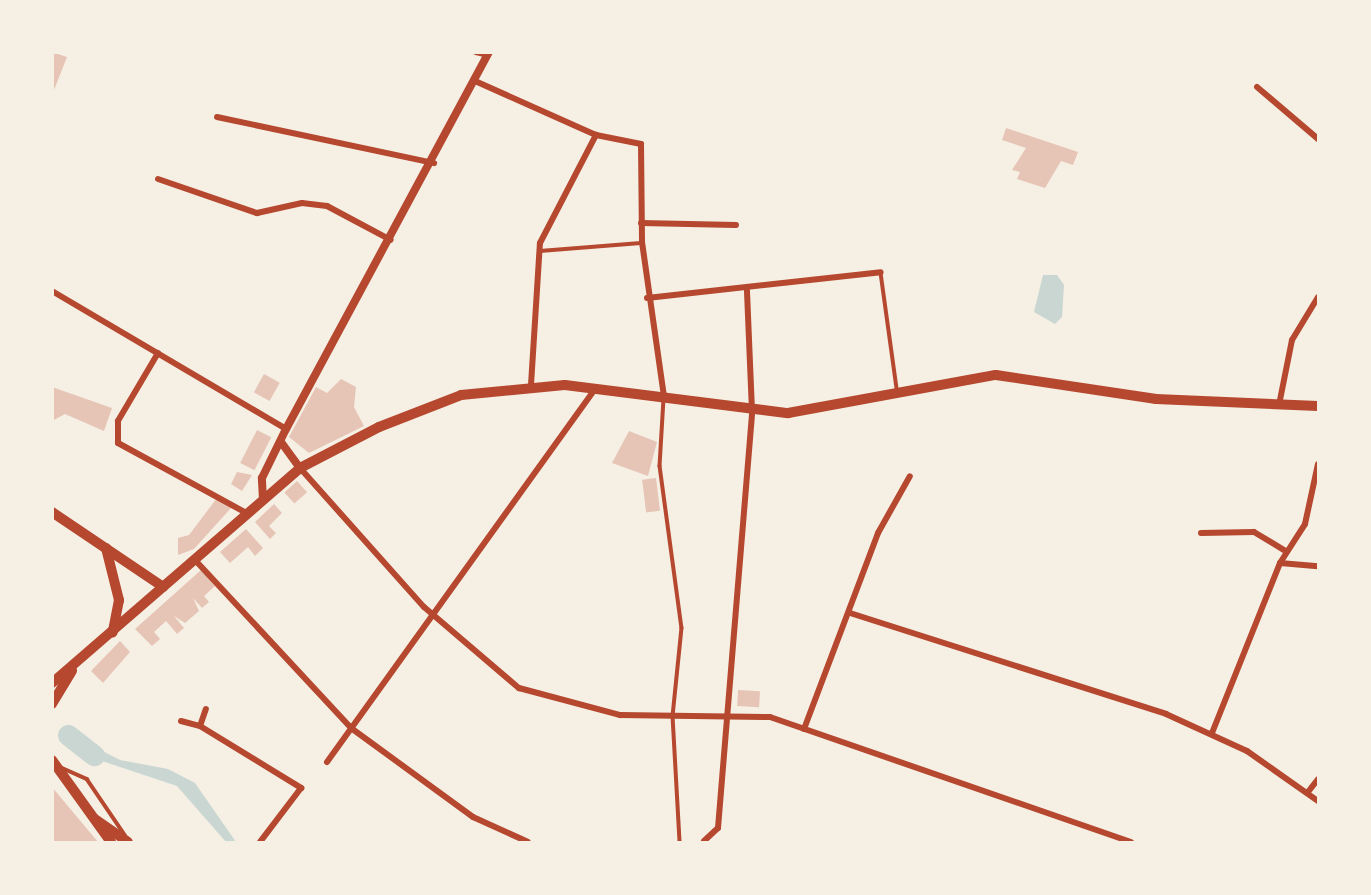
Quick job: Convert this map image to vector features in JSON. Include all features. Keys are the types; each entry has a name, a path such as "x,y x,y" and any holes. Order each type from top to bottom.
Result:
{"main road":[{"path":"52,682 74,668 300,468 432,403 531,385 595,388 752,411 788,412 897,389 996,375 1156,399 1318,406"},
{"path":"52,512 163,587"},
{"path":"106,548 119,600 113,632"},
{"path":"52,704 74,668"},
{"path":"54,763 111,842"},
{"path":"95,819 128,842"}],"street":[{"path":"263,500 262,478 286,429 434,163 488,54 476,52"},
{"path":"475,81 596,135 641,144 642,242 664,397"},
{"path":"1257,87 1318,139"},
{"path":"217,117 434,163"},
{"path":"531,385 538,251 596,135"},
{"path":"158,179 257,213 302,203 327,206 391,240"},
{"path":"641,223 736,225"},
{"path":"648,298 747,290 881,272"},
{"path":"705,842 718,828 752,411 747,290"},
{"path":"52,291 286,429"},
{"path":"1279,405 1292,340 1318,297"},
{"path":"158,353 118,421 118,443 247,514"},
{"path":"327,762 431,612 595,388"},
{"path":"281,442 300,468 431,612 519,688 562,705 673,716 771,717 1131,842"},
{"path":"1212,733 1280,563 1305,524 1318,464"},
{"path":"804,729 878,533 910,476"},
{"path":"1201,533 1254,532 1286,551"},
{"path":"195,560 351,728 473,817 528,842"},
{"path":"1280,563 1318,566"},
{"path":"850,613 1098,689 1212,733 1308,792 1318,801"},
{"path":"200,726 206,709"},
{"path":"181,721 200,726 301,788 260,842"},
{"path":"1308,792 1318,779"}],"lane":[{"path":"538,251 642,242"},
{"path":"881,272 897,389"},
{"path":"664,397 660,466 682,628 673,716 680,842"},
{"path":"54,763 87,779 128,842"}],"shaded area":[{"path":"1043,275 1057,275 1064,285 1062,317 1055,324 1034,312"},
{"path":"69,734 120,760 168,769 195,783 236,842 226,842 177,786 78,753"}],"building":[{"path":"52,52 67,57 54,90 52,90"},
{"path":"1006,128 1078,152 1073,165 1061,161 1045,188 1017,179 1020,172 1012,170 1026,148 1002,140"},
{"path":"264,374 280,383 270,401 254,392"},
{"path":"341,379 356,387 354,407 364,426 309,453 289,437 316,387 327,393"},
{"path":"52,387 112,408 104,431 65,414 52,421"},
{"path":"257,430 271,437 254,470 240,463"},
{"path":"629,431 657,442 648,476 612,463"},
{"path":"237,472 252,475 242,491 231,484"},
{"path":"656,478 660,511 646,512 642,480"},
{"path":"297,481 307,492 294,504 284,492"},
{"path":"217,498 231,508 194,549 178,555 178,538 189,535"},
{"path":"274,504 282,513 269,526 276,533 270,539 255,522"},
{"path":"246,529 263,548 255,556 248,547 230,563 220,552"},
{"path":"201,570 215,586 204,596 209,602 202,608 193,598 199,611 185,623 174,616 184,628 177,634 166,621 154,632 160,639 152,646 135,629"},
{"path":"120,641 130,652 103,683 91,671"},
{"path":"738,690 760,691 759,707 737,706"},
{"path":"52,787 98,842 52,842"}],"waterway":[{"path":"68,735 94,755"}]}
